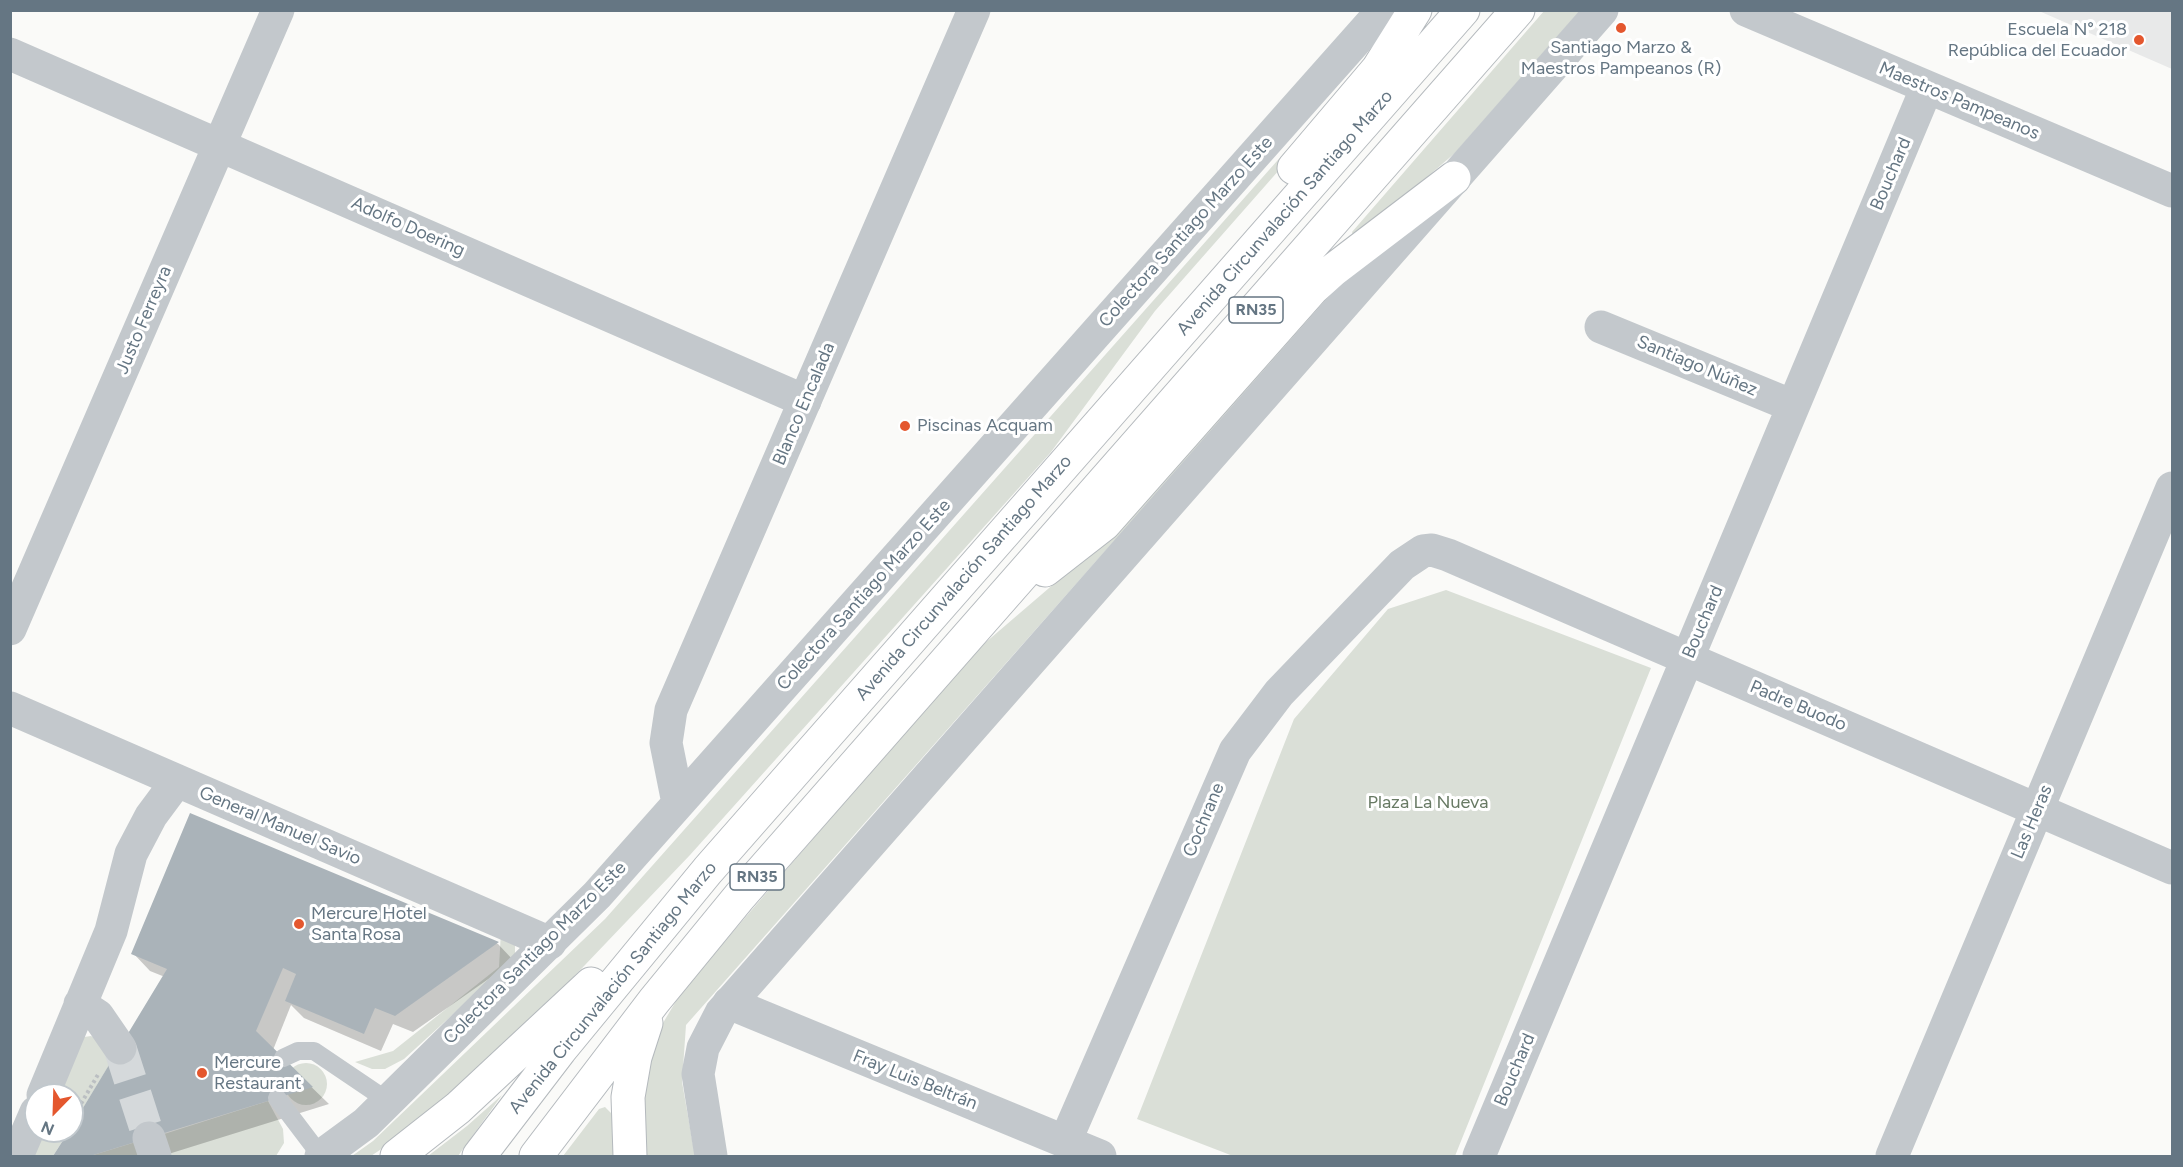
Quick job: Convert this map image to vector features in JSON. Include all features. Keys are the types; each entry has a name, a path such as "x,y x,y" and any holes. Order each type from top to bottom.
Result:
{"highway":[{"path":"1070,458 1161,324 1370,80 1415,10"},
{"name":"Avenida Circunvalación Santiago Marzo","path":"479,1156 560,1050 708,870 1463,10"},
{"name":"RN35","path":"536,1156 654,1001 740,896 1518,10"},
{"path":"993,609 1104,524 1322,280 1455,178"},
{"path":"397,1156 503,1068 708,870"},
{"path":"630,1156 627,1118 629,1087 640,1039 654,1001"}],"street":[{"name":"Justo Ferreyra","path":"10,629 278,10"},
{"name":"Blanco Encalada","path":"678,803 666,743 671,710 974,10"},
{"name":"Colectora Santiago Marzo Este","path":"321,1156 352,1135 550,943 678,803 1383,10"},
{"path":"711,1156 699,1087 699,1068 708,1035 729,1003 1602,10"},
{"name":"Maestros Pampeanos","path":"1746,10 2172,191"},
{"name":"Adolfo Doering","path":"10,54 805,401"},
{"name":"Bouchard","path":"1479,1156 1927,87"},
{"name":"Santiago Núñez","path":"1601,327 1793,406"},
{"name":"Las Heras","path":"1892,1156 2172,488"},
{"name":"Padre Buodo","path":"1423,551 1432,550 1448,555 2172,868"},
{"name":"Cochrane","path":"1065,1142 1235,751 1279,693 1402,564 1423,551"},
{"name":"General Manuel Savio","path":"10,708 550,943"},
{"path":"48,1083 111,931 132,899 154,856 177,781"},
{"name":"Fray Luis Beltrán","path":"729,1003 1100,1156"},
{"path":"80,1004 98,1016 111,1059"},
{"path":"17,1156 24,1140"}],"lane":[{"path":"283,1058 298,1051 320,1054 388,1101"},
{"path":"277,1098 321,1156"}],"path":[{"path":"84,1101 111,1059"}],"shaded area":[{"name":"Escuela N° 218 República del Ecuador","path":"2039,11 2172,11 2172,69"}],"green space":[{"path":"1544,11 1580,11 1455,153 1357,237 1353,236 1352,232"},
{"path":"1363,64 1368,69 1155,311 1051,452 690,855 522,1031 399,1137 371,1156 352,1156 373,1141 605,919"},
{"path":"1323,294 1329,295 1328,299 686,1025 682,1082 695,1156 647,1156 643,1108 648,1072 663,1023 682,991 971,655 1091,552"},
{"name":"Plaza La Nueva","path":"1446,590 1651,668 1455,1156 1233,1156 1137,1119 1294,719 1388,609"},
{"path":"501,931 515,945 515,955 404,1059 385,1069 372,1069 355,1062 393,1051 499,967"},
{"path":"91,1036 105,1043 111,1062 84,1106 84,1083 61,1083 84,1037"},
{"path":"306,1063 314,1064 321,1069 326,1076 326,1092 321,1099 314,1104 306,1105 298,1104 291,1099 286,1092 285,1084 286,1076 291,1069 298,1064"},
{"path":"502,1095 458,1156 428,1156 467,1126"},
{"path":"268,1101 283,1129 284,1143 276,1156 170,1156 161,1135"},
{"path":"605,1107 612,1114 615,1156 563,1156 599,1109"},
{"path":"139,1141 144,1156 90,1156"},
{"path":"35,1143 61,1143 53,1156 29,1156"}],"building":[{"name":"Mercure Hotel Santa Rosa","path":"190,813 499,942 395,1016 375,1008 364,1034 285,1001 296,974 283,968 256,1031 313,1087 90,1156 53,1156 61,1143 84,1143 84,1106 167,969 131,954"}],"tunnel":[{"path":"120,1048 149,1138"}],"place":[{"name":"Santiago Marzo & Maestros Pampeanos (R)","path":"1621,28"},
{"name":"Escuela N° 218 República del Ecuador","path":"2139,40"},
{"name":"Piscinas Acquam","path":"905,426"},
{"name":"Mercure Hotel Santa Rosa","path":"299,924"},
{"name":"Mercure Restaurant","path":"202,1073"}]}
